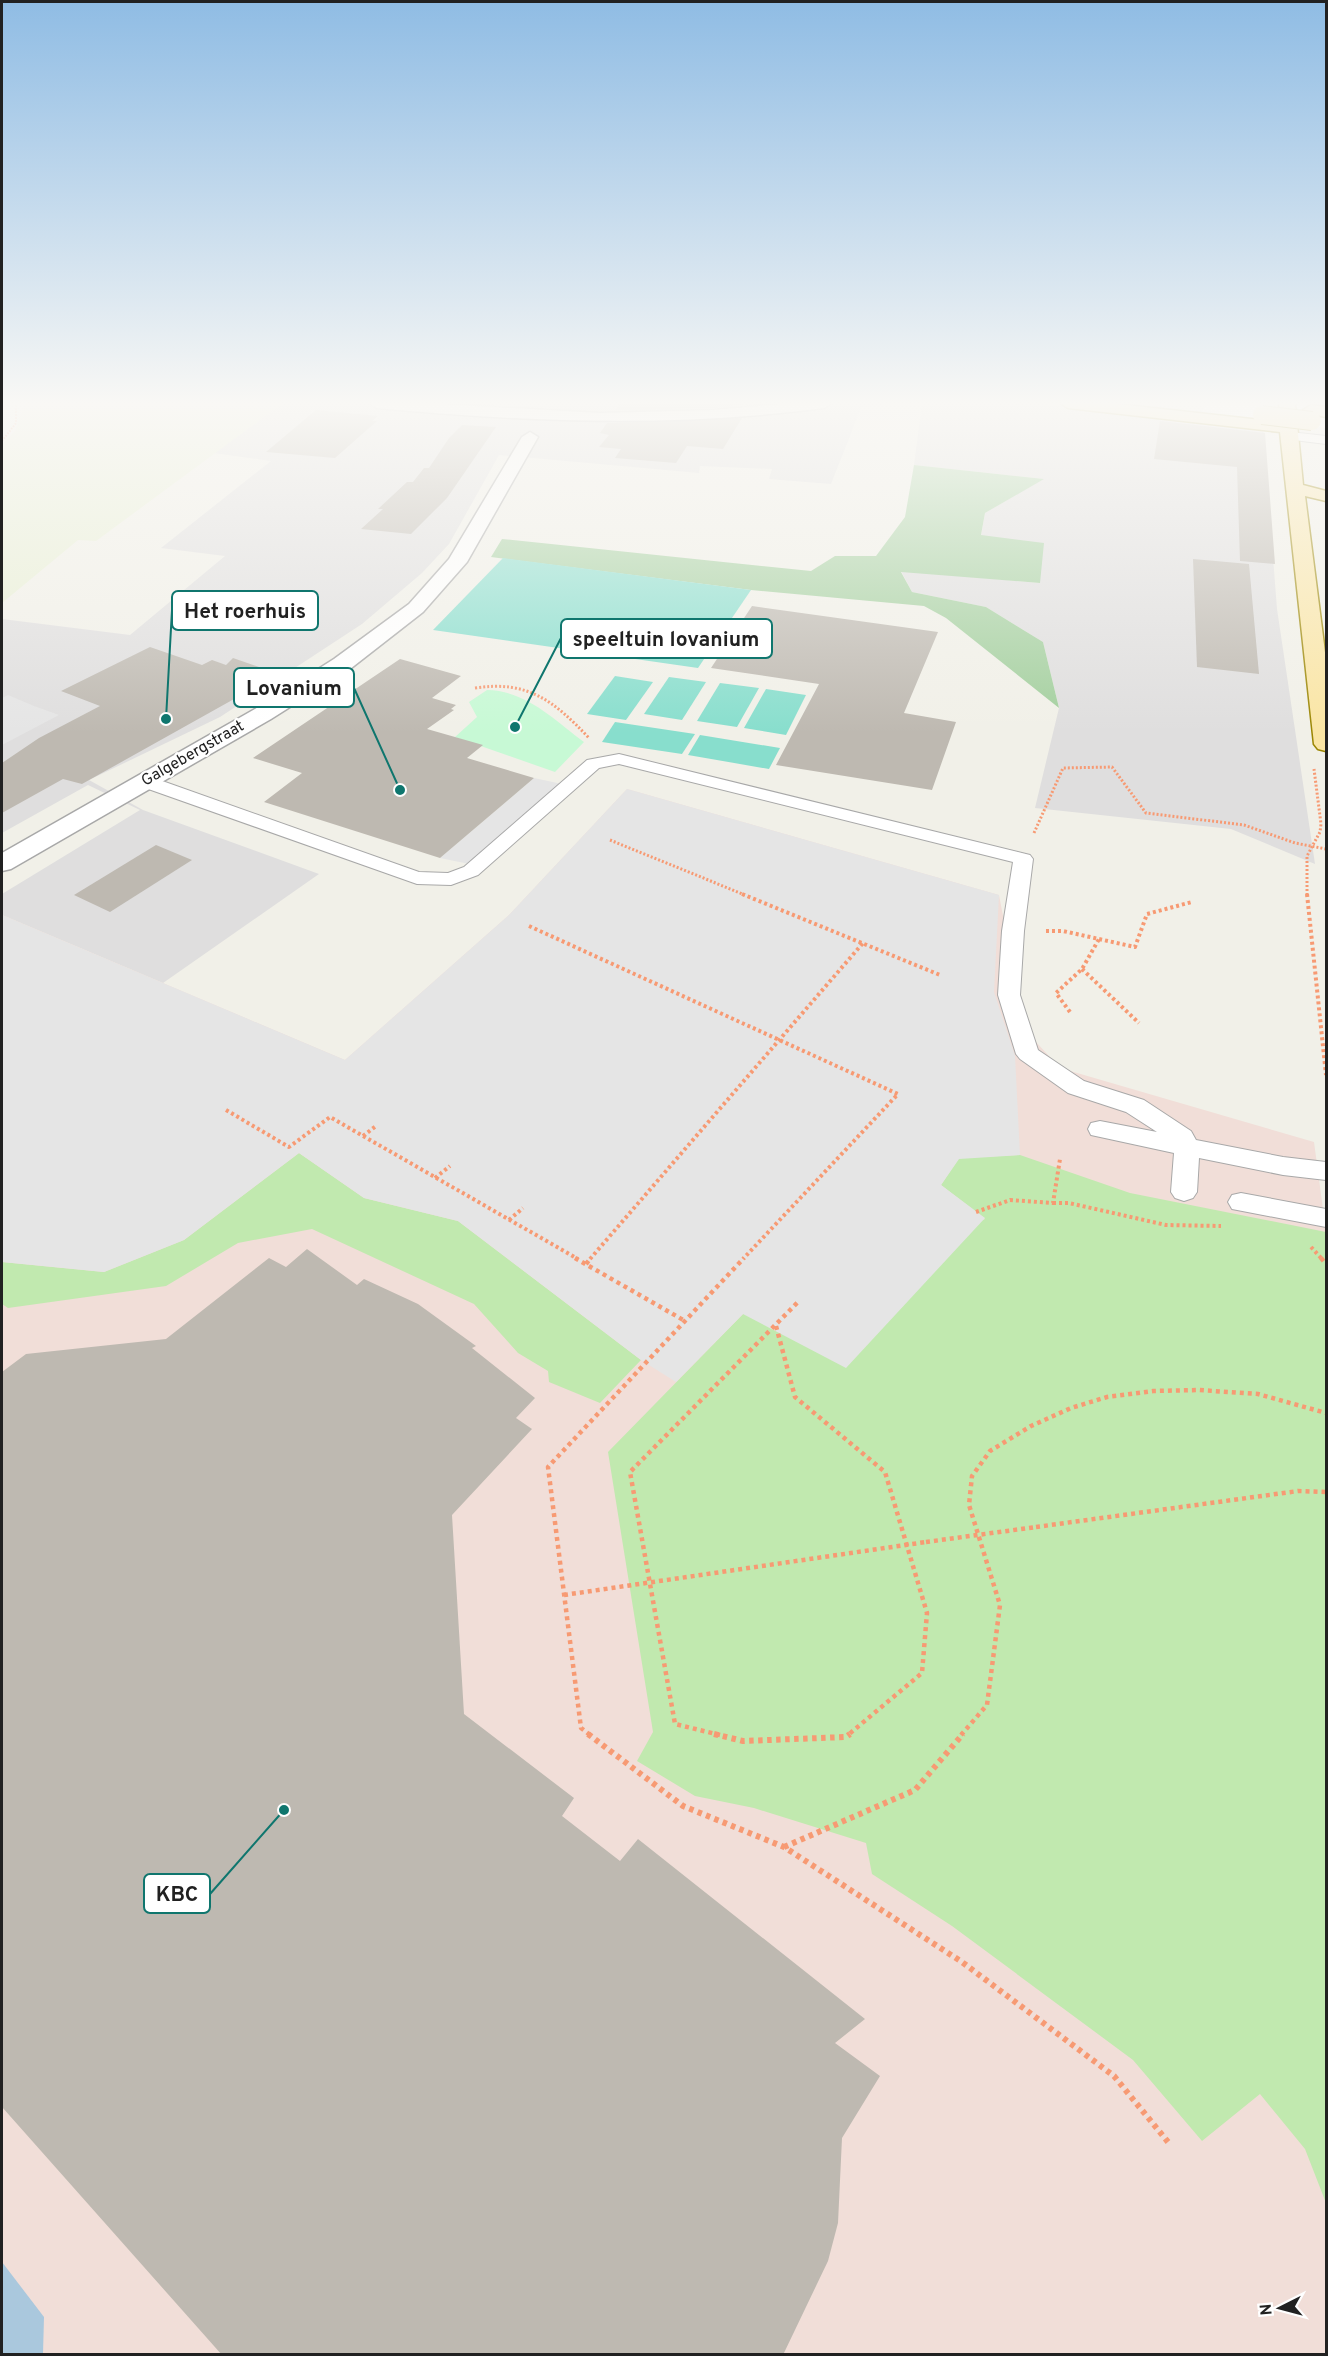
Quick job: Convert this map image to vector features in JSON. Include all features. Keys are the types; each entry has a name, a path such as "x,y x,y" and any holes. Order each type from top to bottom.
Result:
{"main road":[{"path":"1303,513 1311,538 1326,744"}],"street":[{"name":"Galgebergstraat","path":"2,863 263,714 342,664 416,608 458,562 483,513"}],"lane":[{"path":"144,782 417,878 452,879 471,871 497,850 534,813 593,764 619,759 1023,859 1012,931 1009,995 1028,1054 1076,1087 1135,1106 1163,1122 1182,1137 1187,1146 1184,1192"},
{"path":"1100,1129 1283,1166 1326,1171"},
{"path":"1240,1202 1326,1218"}],"path":[{"path":"475,687 497,682 515,685 540,695 568,713 595,744 619,759"},
{"path":"1023,859 1063,768 1112,767 1146,813 1244,825 1295,843 1326,849"},
{"path":"610,840 940,975"},
{"path":"1012,931 1063,931 1135,947 1148,914 1192,902"},
{"path":"529,926 898,1094 548,1467 581,1728 683,1806 784,1847 962,1962 1114,2076 1168,2142"},
{"path":"1070,1012 1056,993 1082,969 1098,939"},
{"path":"586,1264 863,943"},
{"path":"1082,969 1139,1023"},
{"path":"226,1110 289,1147 330,1117 685,1321"},
{"path":"363,1136 376,1126"},
{"path":"1053,1203 1060,1159"},
{"path":"435,1178 450,1166"},
{"path":"976,1212 1010,1200 1069,1203 1166,1225 1229,1226"},
{"path":"508,1220 523,1208"},
{"path":"1309,1246 1326,1264"},
{"path":"776,1326 795,1397 885,1472 927,1613 922,1673 846,1737 743,1742 675,1724 630,1472 798,1302"},
{"path":"784,1847 915,1790 987,1705 1000,1605 969,1505 972,1476 990,1451 1031,1425 1071,1408 1107,1397 1152,1391 1199,1390 1258,1394 1326,1413"},
{"path":"564,1594 1298,1491 1326,1492"}],"shaded area":[{"path":"205,513 466,513 449,544 422,573 362,624 220,717 89,780 143,810 319,874 163,983 2,915 2,894 140,810 88,785 2,833 2,619 130,635 225,556 161,548"},
{"path":"985,513 1270,513 1277,609 1315,864 1231,829 1035,808 1059,708 1043,642 986,607 912,592 901,571 1040,583 981,536"},
{"path":"503,558 751,590 698,668 433,630"},
{"path":"615,676 653,682 626,720 587,714"},
{"path":"669,677 706,682 682,720 644,714"},
{"path":"720,683 759,688 737,727 697,721"},
{"path":"766,689 806,695 786,735 744,728"},
{"path":"8,695 59,715 2,745 2,698"},
{"path":"615,722 695,734 682,754 602,742"},
{"path":"700,735 780,748 769,769 688,755"},
{"path":"534,778 562,784 474,865 440,858"},
{"path":"627,789 999,895 1025,1030 1060,1068 1314,1142 1326,1232 1326,2354 2,2354 2,915 345,1060 509,915"},
{"path":"627,789 999,895 994,992 1015,1056 1020,1155 959,1159 941,1185 985,1218 846,1368 743,1314 676,1382 641,1360 458,1221 364,1198 299,1153 184,1240 104,1272 2,1262 2,915 345,1060 509,915"},
{"path":"2,2262 44,2317 43,2354 2,2354"}],"green space":[{"path":"2,513 134,513 96,541 78,540 2,603"},
{"path":"906,513 985,513 981,535 1044,543 1040,583 901,572 912,592 986,607 1043,642 1059,708 946,618 924,606 751,590 491,557 502,539 811,571 835,556 876,556"},
{"path":"487,690 515,695 527,701 584,742 555,772 455,737 477,717 469,702"},
{"path":"299,1153 364,1198 458,1221 641,1360 600,1403 549,1382 548,1371 518,1353 474,1304 312,1229 238,1243 166,1286 8,1308 2,1304 2,1262 104,1272 184,1240"},
{"path":"1020,1155 1130,1193 1326,1232 1326,2203 1305,2149 1260,2094 1202,2141 1133,2060 952,1926 872,1874 866,1843 754,1808 695,1796 637,1761 653,1732 608,1452 743,1314 985,1219 941,1185 959,1158"}],"building":[{"path":"379,513 432,513 411,534 361,529"},
{"path":"1238,513 1271,513 1275,564 1240,561"},
{"path":"1193,559 1249,564 1259,674 1197,667"},
{"path":"752,606 938,632 904,713 956,722 932,790 776,765 819,684 711,668"},
{"path":"150,647 202,665 212,660 226,665 233,658 279,674 82,784 63,779 2,813 2,763 39,738 100,706 61,691"},
{"path":"400,659 461,676 432,698 456,705 451,709 454,710 427,729 483,745 467,758 534,778 440,858 264,802 302,773 253,758"},
{"path":"156,845 192,860 110,912 74,895"},
{"path":"307,1249 357,1285 364,1279 418,1304 476,1346 472,1348 535,1398 516,1418 532,1429 452,1515 464,1714 574,1798 562,1816 620,1861 638,1839 865,2019 835,2043 880,2076 842,2138 838,2223 828,2261 783,2355 222,2355 2,2107 2,1372 26,1354 166,1339 269,1258 286,1267"}],"place":[{"name":"Het roerhuis","path":"166,719"},
{"name":"speeltuin lovanium","path":"515,727"},
{"name":"Lovanium","path":"400,790"},
{"name":"KBC","path":"284,1810"}]}
